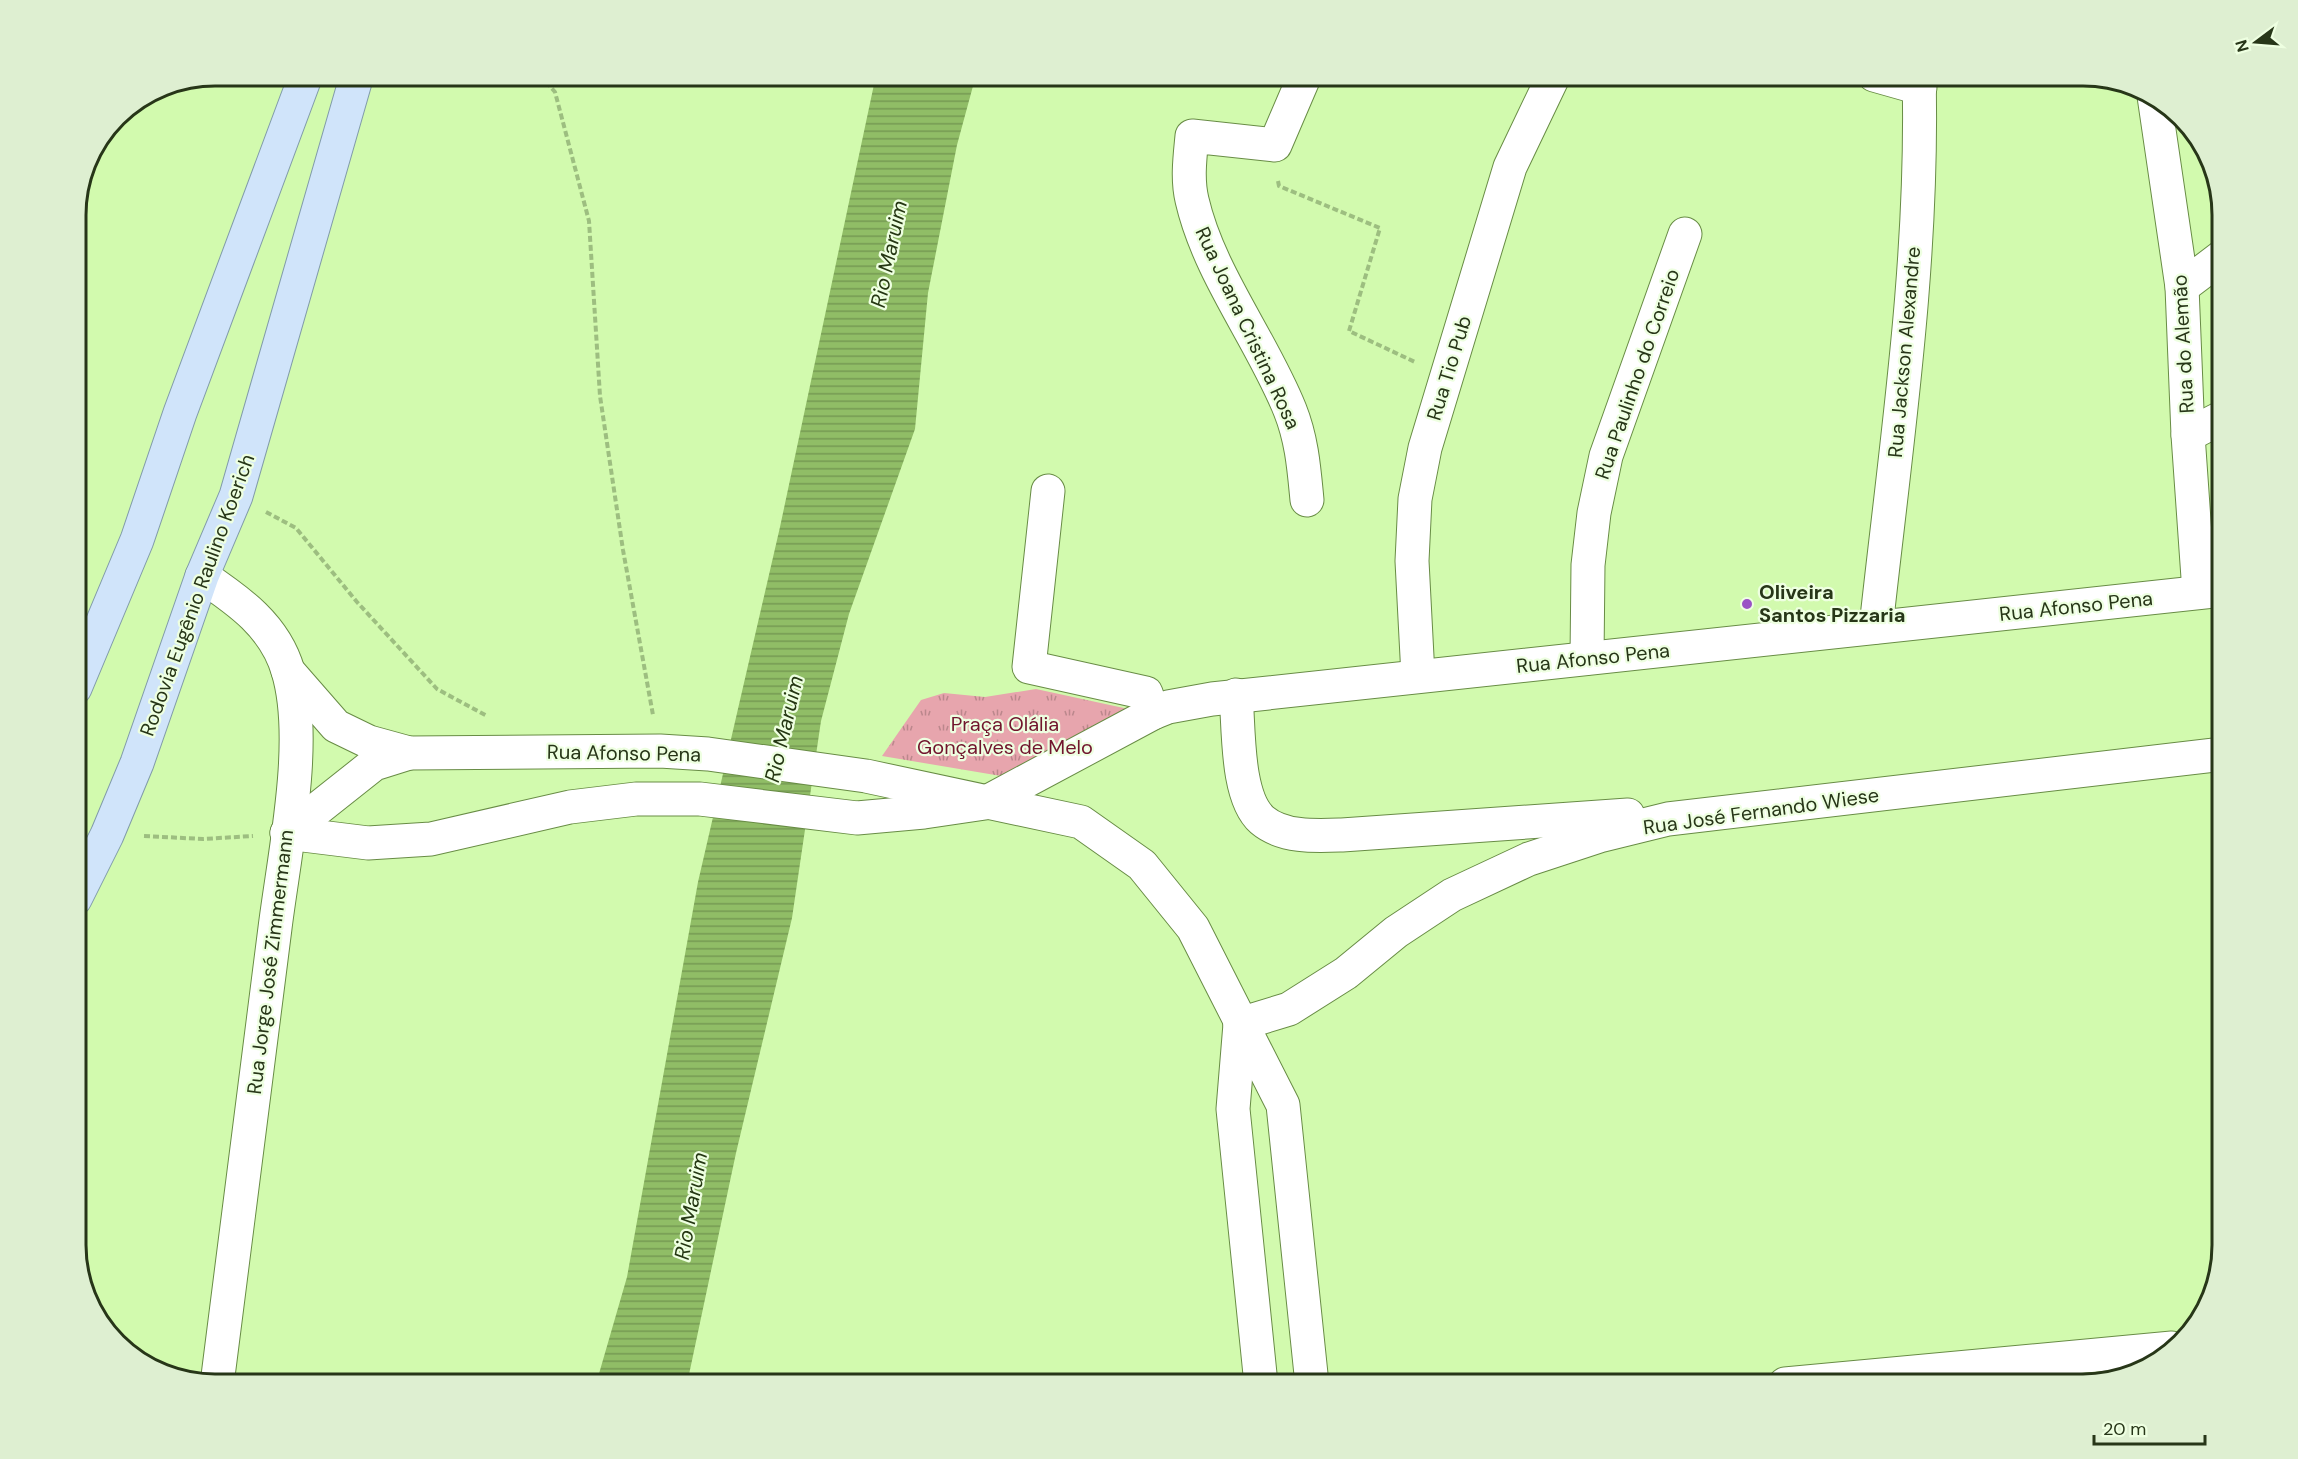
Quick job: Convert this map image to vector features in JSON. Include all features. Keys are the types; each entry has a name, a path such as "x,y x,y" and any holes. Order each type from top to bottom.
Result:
{"main road":[{"path":"86,660 137,540 180,413 302,86"},
{"name":"Rodovia Eugênio Raulino Koerich","path":"86,877 107,835 136,763 202,576 237,496 354,86"}],"street":[{"path":"1275,145 1300,86"},
{"name":"Rua Tio Pub","path":"1418,676 1412,561 1415,499 1425,448 1510,167 1549,86"},
{"name":"Rua Jackson Alexandre","path":"1876,627 1913,278 1920,86"},
{"name":"Rua do Alemão","path":"2156,107 2182,287 2188,435 2211,591"},
{"name":"Rua Joana Cristina Rosa","path":"1275,145 1192,136 1189,168 1192,198 1203,236 1290,410 1303,451 1307,500"},
{"name":"Rua Paulinho do Correio","path":"1587,658 1588,565 1594,513 1606,456 1685,234"},
{"path":"2182,287 2212,264"},
{"path":"2188,435 2212,423"},
{"path":"1048,491 1029,667 1146,693 1153,713"},
{"name":"Rua Jorge José Zimmermann","path":"202,576 242,603 274,637 288,671 297,720 286,833 218,1374"},
{"name":"Rua Afonso Pena","path":"286,833 368,843 409,841 459,833 570,807 636,799 700,799 857,818 886,818 986,803 1168,707 1236,696 2211,591"},
{"name":"Rua Afonso Pena","path":"288,671 336,726 369,742 409,753 660,751 708,754 866,776 986,803"},
{"path":"1236,696 1242,770 1248,797 1262,820 1280,829 1308,837 1636,814 1668,819"},
{"path":"286,833 374,764 409,753"},
{"name":"Rua José Fernando Wiese","path":"1240,1024 1289,1009 1346,973 1396,932 1452,895 1529,859 1599,836 1668,819 2212,755"},
{"path":"986,803 1081,822 1142,865 1193,928 1283,1106 1311,1374"},
{"path":"1240,1024 1233,1109 1260,1374"},
{"path":"1892,1374 2158,1349"}],"path":[{"path":"550,86 555,92 589,221 600,396 623,550 660,751"},
{"path":"1275,145 1279,186 1380,228 1349,331 1446,376"},
{"path":"237,496 296,528 357,602 437,689 495,720"},
{"path":"107,835 203,839 286,833"}],"green space":[{"name":"Praça Olália Gonçalves de Melo","path":"1036,689 1133,710 1013,778 882,756 921,700 944,693 985,697"}],"water":[{"name":"Rio Maruim","path":"874,86 973,86 957,145 928,293 915,429 849,614 821,721 792,918 736,1153 689,1374 599,1374 627,1277 698,882 780,527"}],"place":[{"name":"Oliveira Santos Pizzaria","path":"1747,604"}]}
